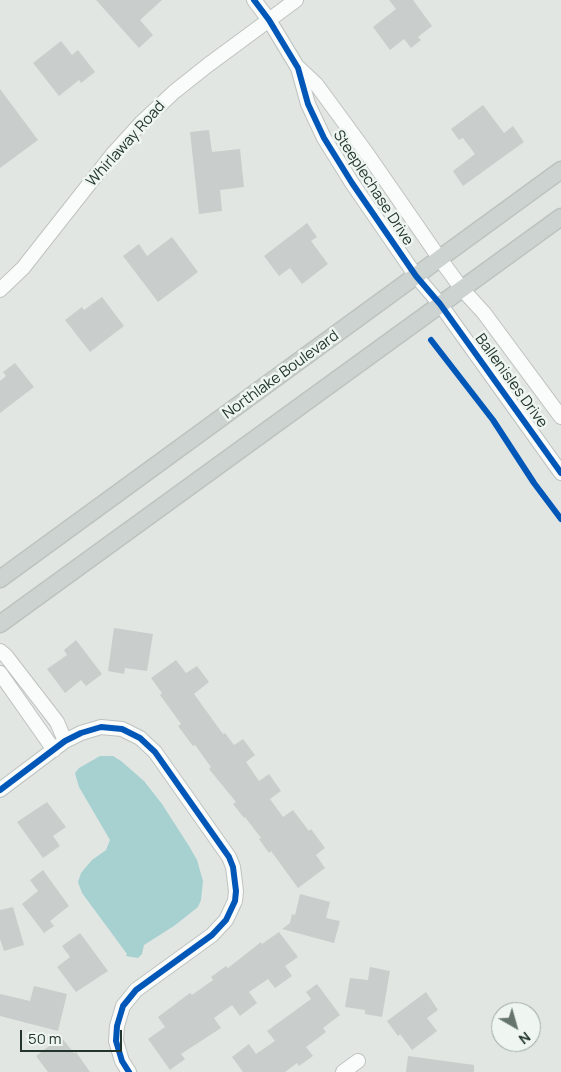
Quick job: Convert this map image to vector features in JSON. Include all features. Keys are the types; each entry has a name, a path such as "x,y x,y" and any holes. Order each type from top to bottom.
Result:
{"main road":[{"name":"Northlake Boulevard","path":"0,579 561,170"},
{"path":"0,624 561,217"}],"street":[{"name":"Steeplechase Drive","path":"254,0 269,20 298,68 308,104 324,138 352,183 416,276 440,304"},
{"name":"Whirlaway Road","path":"0,290 23,268 112,155 142,122 174,92 208,65 296,0"},
{"name":"Steeplechase Drive","path":"298,68 316,84 462,289"},
{"name":"Ballenisles Drive","path":"462,289 484,313 561,417"},
{"name":"Ballenisles Drive","path":"440,304 561,472"},
{"path":"0,651 58,722 65,741"},
{"path":"0,673 54,750"},
{"path":"0,790 65,741 91,729 111,728 131,733 148,744 229,857 236,880 235,901 226,920 220,928 136,990 123,1006 116,1026 116,1041 122,1061 129,1072"},
{"path":"343,1072 358,1061"}],"water":[{"path":"100,756 113,756 144,781 162,804 189,846 197,860 203,881 201,900 198,907 174,926 144,945 142,954 138,958 126,956 127,954 82,893 78,882 81,873 92,860 106,850 110,840 79,787 75,773 79,768"}],"building":[{"path":"96,0 162,0 140,20 153,35 139,48"},
{"path":"389,0 413,0 432,26 418,37 421,40 411,48 404,39 390,50 373,27 396,9"},
{"path":"61,41 72,55 78,50 95,72 81,83 79,80 59,96 33,63"},
{"path":"0,89 38,140 0,168"},
{"path":"483,105 504,133 513,126 524,142 463,186 453,171 475,154 463,138 459,140 451,129"},
{"path":"209,130 212,152 240,149 244,187 220,190 222,211 199,214 190,132"},
{"path":"307,223 317,237 311,241 328,264 302,284 290,268 279,276 264,256"},
{"path":"172,237 198,272 158,302 123,256 139,244 147,256"},
{"path":"102,297 124,326 90,352 65,320 82,307 84,310"},
{"path":"15,363 34,387 0,413 0,381 6,376 3,372"},
{"path":"114,628 153,634 147,671 125,668 124,674 108,671"},
{"path":"76,640 102,674 86,686 81,680 65,693 47,669 67,655 64,650"},
{"path":"176,660 186,673 197,666 209,682 194,694 223,734 225,733 234,745 243,739 255,755 246,762 259,781 269,774 281,791 270,799 283,817 293,810 309,831 311,829 325,848 316,855 325,868 298,888 271,851 269,853 259,839 261,838 245,817 233,804 236,802 209,769 211,767 195,745 193,746 178,726 181,724 160,695 162,693 151,678"},
{"path":"47,802 66,827 53,836 60,846 43,858 17,822"},
{"path":"43,870 69,906 50,921 54,926 44,933 22,904 38,891 30,880"},
{"path":"300,894 330,902 326,918 340,921 334,943 282,929 290,923 292,914 295,915"},
{"path":"13,907 24,945 4,951 0,939 0,910"},
{"path":"279,932 298,957 285,966 292,976 275,988 268,979 249,992 257,1003 240,1016 232,1005 214,1018 221,1028 181,1054 185,1059 170,1070 148,1039 165,1027 158,1017 190,993 192,995 213,980 211,977 226,966 228,968 261,942 262,944"},
{"path":"80,933 108,971 76,992 57,967 70,957 62,946"},
{"path":"370,967 390,971 382,1017 365,1014 365,1010 345,1007 350,978 368,980"},
{"path":"317,984 340,1015 323,1028 326,1032 306,1047 313,1056 299,1066 297,1063 285,1072 243,1072 232,1057 249,1044 256,1054 275,1041 267,1031 311,999 306,992"},
{"path":"34,986 67,994 58,1031 0,1016 0,994 30,1001"},
{"path":"426,992 438,1010 427,1018 437,1031 412,1050 387,1021"},
{"path":"61,1037 74,1053 76,1052 90,1072 48,1072 36,1056"},
{"path":"408,1056 474,1065 474,1072 406,1072"}],"cycle path":[{"path":"254,0 269,20 298,68 308,104 324,138 352,183 416,276 440,304 561,473"},
{"path":"431,340 493,420 534,483 561,519"},
{"path":"0,790 65,741 81,733 101,727 122,729 140,738 155,752 229,857 233,867 236,891 235,901 226,920 212,935 136,990 123,1006 117,1026 116,1041 122,1061 129,1072"}]}
